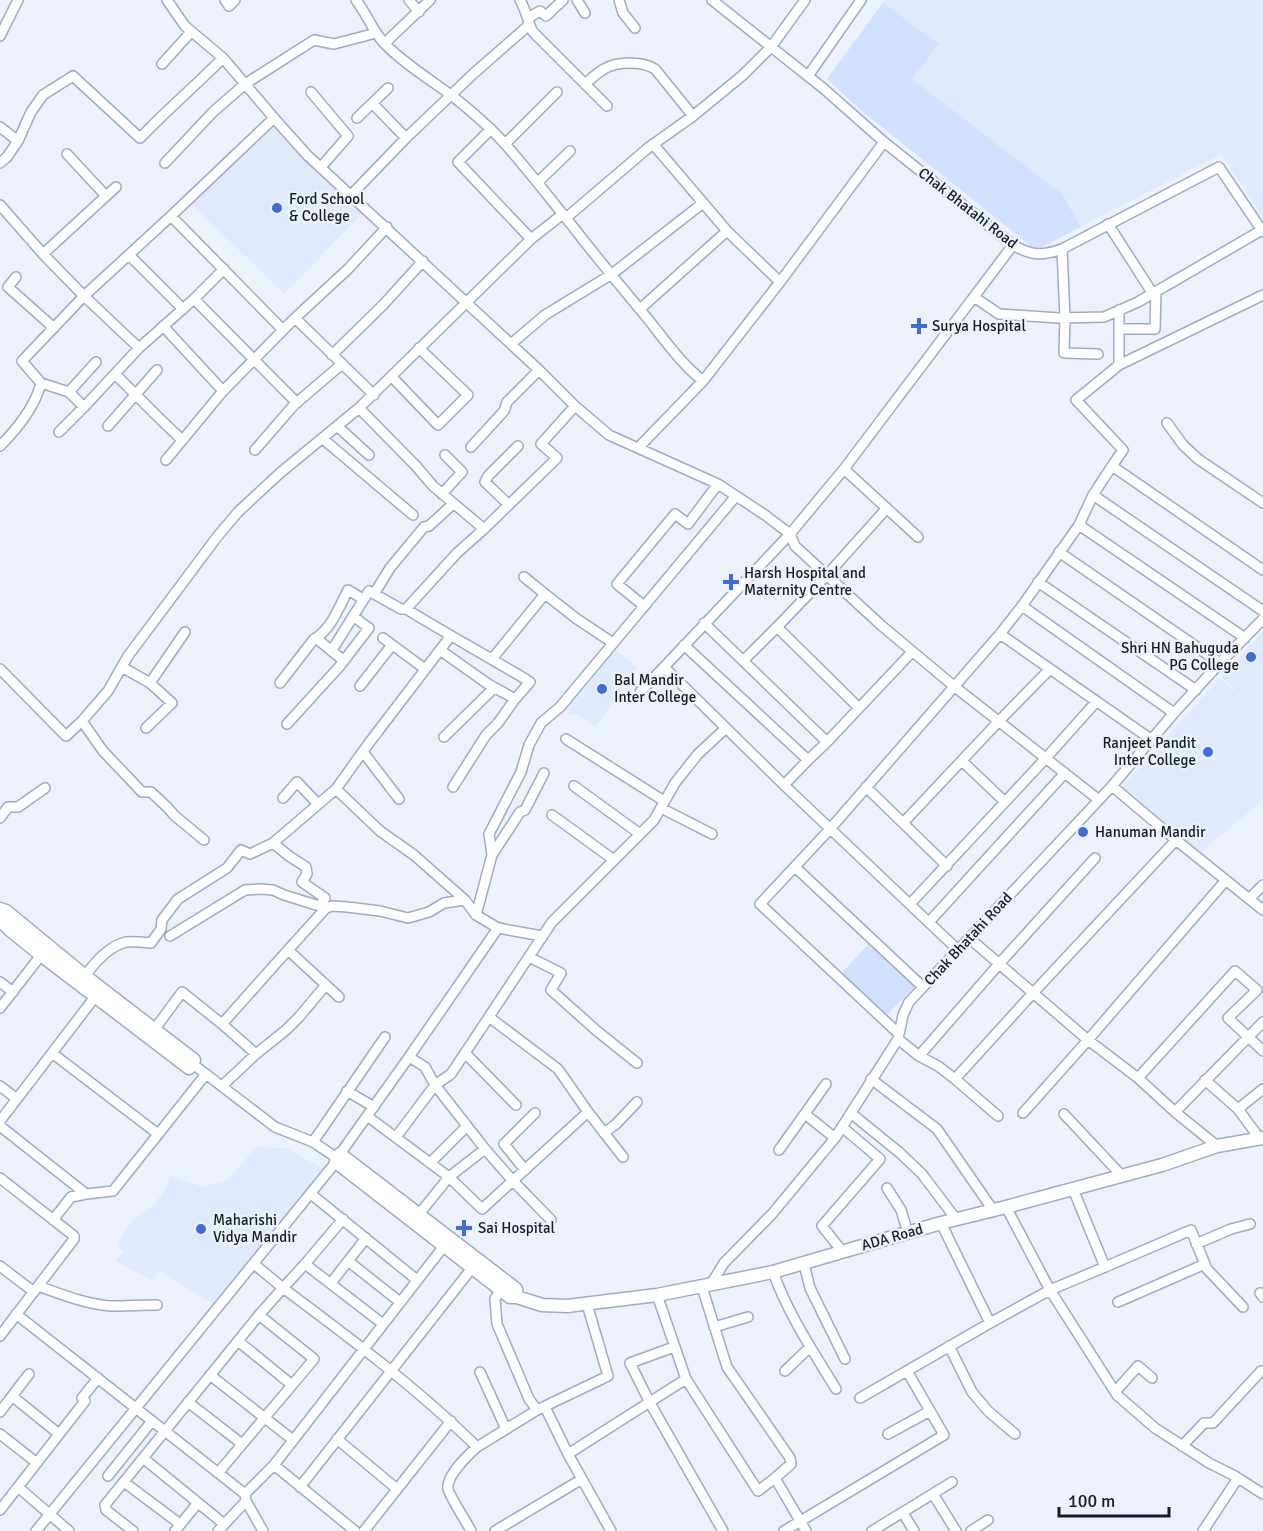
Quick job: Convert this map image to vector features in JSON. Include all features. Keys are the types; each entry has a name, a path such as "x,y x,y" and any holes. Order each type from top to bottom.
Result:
{"street":[{"path":"0,36 18,0"},
{"path":"166,0 184,27 223,58 307,155 387,227 575,406 609,435 718,484 765,514 790,534 795,546 912,652 1099,800"},
{"path":"225,0 230,6 235,0"},
{"path":"356,0 376,33 385,43 410,66 452,96 505,144 689,370 703,381"},
{"path":"409,0 419,12"},
{"path":"385,43 430,0"},
{"path":"520,0 539,38 608,106"},
{"path":"351,195 406,138 540,10 546,16 563,0"},
{"path":"578,0 585,13"},
{"path":"619,0 623,14 635,28"},
{"name":"Chak Bhatahi Road","path":"712,0 808,76 884,142 1023,251 1037,254 1062,249 1219,167 1263,231"},
{"path":"0,669 66,736 108,691 128,656 238,512 280,473 374,395 531,239 564,216 653,144 728,88 771,47 805,0"},
{"path":"808,76 861,0"},
{"path":"162,64 191,32"},
{"path":"165,163 213,112 245,84 314,40 334,44 376,33"},
{"path":"0,163 18,141 31,111 44,95 73,76 140,138 223,58"},
{"path":"585,84 612,65 648,65 655,69 693,116"},
{"path":"357,118 388,88"},
{"path":"310,92 348,136 321,167"},
{"path":"505,144 557,92"},
{"path":"373,104 406,138"},
{"path":"84,407 69,392 41,382 22,362 84,296 274,118"},
{"path":"0,128 18,141"},
{"path":"491,129 458,162 531,239"},
{"path":"639,448 703,381 884,142"},
{"path":"653,144 727,231 780,282"},
{"path":"538,182 570,151"},
{"path":"67,154 106,196"},
{"path":"43,254 116,188"},
{"path":"511,344 545,315 612,274 703,203"},
{"path":"0,205 43,254 139,348"},
{"path":"171,216 283,330"},
{"path":"1108,224 1154,292 1155,329 1119,329"},
{"path":"166,460 253,360 348,269 387,227"},
{"path":"640,309 727,231"},
{"path":"974,297 999,314 1029,317 1104,317 1263,231"},
{"path":"640,692 790,534 844,468 1013,245"},
{"path":"1062,249 1064,353 1098,354"},
{"path":"129,255 183,309"},
{"path":"332,355 383,305 423,261"},
{"path":"60,432 139,348 224,269"},
{"path":"16,277 8,287 54,328"},
{"path":"998,1116 956,1079 919,1056 760,904 830,829 1000,634 1079,525 1093,495 1123,450 1076,400 1119,365 1263,296"},
{"path":"194,299 297,403"},
{"path":"1119,310 1119,365"},
{"path":"295,318 374,395"},
{"path":"163,326 224,391"},
{"path":"392,377 438,425 468,395 420,348"},
{"path":"69,392 96,362"},
{"path":"255,450 297,403 342,364"},
{"path":"108,426 157,370"},
{"path":"471,447 504,411 507,402 539,370"},
{"path":"115,374 182,440"},
{"path":"0,446 29,411 39,392 41,382"},
{"path":"406,609 457,553 557,459 541,444 575,406"},
{"path":"359,408 433,486 484,529"},
{"path":"1167,423 1197,459 1263,503"},
{"path":"337,426 369,455"},
{"path":"323,439 413,515"},
{"path":"509,505 485,482 488,476 518,446"},
{"path":"442,494 462,472 446,455"},
{"path":"1112,466 1263,570"},
{"path":"844,468 918,537"},
{"path":"688,524 718,484"},
{"path":"1093,495 1263,611"},
{"path":"492,855 489,834 521,772 529,745 541,723 560,706 736,496"},
{"path":"374,594 390,568 424,527 429,526 453,504"},
{"path":"743,661 827,575 887,508"},
{"path":"644,606 617,584 675,514 702,536"},
{"path":"1079,525 1245,638"},
{"path":"1059,552 1220,663"},
{"path":"524,577 577,619 613,643"},
{"path":"1038,582 1196,690"},
{"path":"280,683 332,620 348,590 363,599"},
{"path":"332,650 369,591 401,609 406,609 450,637 530,682 486,735 453,788"},
{"path":"492,659 545,594"},
{"path":"1022,606 1174,713"},
{"path":"287,724 344,661 369,628 353,616"},
{"name":"Chak Bhatahi Road","path":"706,1285 772,1214 835,1138 898,1037 903,1015 909,1002 1112,786 1174,713 1263,619"},
{"path":"704,623 827,742"},
{"path":"777,627 859,708"},
{"path":"150,683 185,632"},
{"path":"1000,634 1152,740"},
{"path":"85,976 96,960 125,942 151,943 161,930 162,920 178,899 227,868 240,850 250,854 273,843 336,789 450,637"},
{"path":"316,638 344,661"},
{"path":"383,638 426,669"},
{"path":"360,686 392,645"},
{"path":"684,645 808,760"},
{"path":"440,650 494,688 515,699"},
{"path":"784,785 912,652"},
{"path":"122,667 150,683 172,703 146,728"},
{"path":"664,667 958,950"},
{"path":"903,823 1050,669"},
{"path":"444,737 494,688"},
{"path":"910,904 1096,702"},
{"path":"82,721 103,751 142,792 151,792 204,840"},
{"path":"396,1137 435,1085 451,1074 552,922 654,820 675,783 698,754 726,728"},
{"path":"566,739 662,805 712,834"},
{"path":"363,752 399,799"},
{"path":"962,761 1005,802"},
{"path":"476,915 492,855 520,812 525,810 544,773"},
{"path":"929,922 1065,773"},
{"path":"284,798 297,782 318,804"},
{"path":"574,786 640,834"},
{"path":"1112,786 1263,910"},
{"path":"866,787 947,866"},
{"path":"0,818 8,807 18,807 45,788"},
{"path":"336,789 380,831 414,855 465,900 476,915 498,928 542,936"},
{"path":"552,815 614,860"},
{"path":"956,1079 1176,840"},
{"path":"222,1024 288,951 323,907 325,898 302,882 307,874 306,867 273,843"},
{"path":"919,1056 1095,858"},
{"path":"795,867 923,987"},
{"path":"1023,1113 1226,880"},
{"path":"1249,899 1263,885"},
{"path":"170,936 245,890 273,890 323,907 347,907 408,918 429,912 444,903 465,900"},
{"path":"0,909 6,910 45,951 275,1127 313,1142 338,1158 416,1218 516,1289 517,1297"},
{"path":"0,920 10,930 85,976 99,993 154,1030 192,1064"},
{"path":"36,1531 338,1158 498,928"},
{"path":"969,938 1217,1146"},
{"path":"0,1008 45,951"},
{"path":"288,951 339,997"},
{"path":"529,957 561,973 551,990 637,1063"},
{"path":"1138,1078 1235,971 1257,990 1228,1018 1263,1051"},
{"path":"0,982 13,992"},
{"path":"222,1086 292,1024 325,986"},
{"path":"154,1030 183,992 256,1054"},
{"path":"0,1121 99,993"},
{"path":"489,1017 558,1068 623,1157"},
{"path":"1175,1112 1263,1022"},
{"path":"313,1142 385,1037"},
{"path":"52,1053 158,1134"},
{"path":"465,1053 516,1105"},
{"path":"409,1057 425,1067 435,1085 485,1149 551,1220"},
{"path":"53,1220 71,1197 113,1191 206,1074"},
{"path":"871,1079 937,1129 999,1209 1117,1395 1155,1428 1263,1494"},
{"path":"1205,1080 1238,1109 1261,1138"},
{"path":"779,1150 826,1084"},
{"path":"0,1086 17,1099"},
{"path":"1238,1109 1263,1089"},
{"path":"347,1091 374,1107"},
{"path":"604,1133 637,1102"},
{"path":"367,1116 449,1178 482,1209 588,1112"},
{"path":"525,1170 504,1144 535,1113"},
{"path":"805,1114 835,1138"},
{"path":"852,1114 922,1174 956,1219"},
{"path":"1064,1114 1122,1176"},
{"path":"0,1126 87,1194"},
{"path":"429,1163 467,1126"},
{"path":"842,1127 880,1159 822,1226 842,1251"},
{"name":"ADA Road","path":"416,1218 444,1246 510,1297 542,1305 567,1306 657,1295 773,1272 941,1223 1162,1165 1217,1146 1261,1138"},
{"path":"416,1218 449,1178 485,1149"},
{"path":"0,1178 74,1236 0,1336"},
{"path":"887,1188 901,1210 908,1233"},
{"path":"1073,1189 1105,1267"},
{"path":"310,1194 417,1280"},
{"path":"134,1531 106,1510 105,1505 259,1315 343,1219"},
{"path":"941,1223 990,1323"},
{"path":"1196,1244 1231,1229 1250,1224"},
{"path":"860,1398 1050,1290 1191,1230 1207,1269 1244,1307"},
{"path":"331,1283 366,1238"},
{"path":"143,1458 221,1527 274,1465 444,1246"},
{"path":"348,1261 400,1302"},
{"path":"254,1264 392,1370 451,1421 477,1447"},
{"path":"305,1264 383,1324"},
{"path":"804,1264 810,1288 845,1359"},
{"path":"1118,1302 1205,1264"},
{"path":"0,1266 36,1289 90,1303 157,1305"},
{"path":"300,1487 471,1268"},
{"path":"773,1272 781,1295 836,1389"},
{"path":"657,1295 686,1380 758,1491 791,1464 790,1458 727,1367 714,1327 706,1285"},
{"path":"500,1290 495,1299 497,1324 529,1399 541,1408 611,1531"},
{"path":"471,1531 448,1491 448,1484 453,1474 477,1447 541,1408 608,1376 587,1304"},
{"path":"16,1314 218,1473 245,1498 264,1531"},
{"path":"218,1473 314,1359 259,1315"},
{"path":"714,1327 748,1317"},
{"path":"238,1341 292,1384"},
{"path":"949,1346 972,1392 988,1411 1015,1434"},
{"path":"674,1347 630,1363 650,1403 723,1531"},
{"path":"785,1371 810,1347"},
{"path":"1115,1392 1138,1366 1152,1378"},
{"path":"784,1531 944,1435 907,1371"},
{"path":"1182,1446 1204,1423 1213,1423 1263,1371"},
{"path":"480,1372 506,1429"},
{"path":"0,1412 29,1374"},
{"path":"210,1375 293,1440"},
{"path":"0,1510 85,1401 82,1398 98,1378"},
{"path":"568,1454 686,1380"},
{"path":"12,1396 59,1434"},
{"path":"188,1402 242,1444"},
{"path":"888,1434 930,1411"},
{"path":"108,1476 152,1421"},
{"path":"364,1531 451,1421"},
{"path":"0,1434 37,1463"},
{"path":"337,1440 398,1489"},
{"path":"274,1465 355,1531"},
{"path":"775,1478 806,1531"},
{"path":"1204,1531 1238,1478"},
{"path":"495,1531 582,1479"},
{"path":"124,1482 178,1528 197,1504"},
{"path":"872,1531 952,1482"},
{"path":"18,1487 69,1531"},
{"path":"933,1494 956,1531"},
{"path":"903,1513 914,1531"},
{"path":"971,1531 988,1520"}],"shaded area":[{"path":"885,0 1263,0 1263,217 1221,154 1036,250 864,113 827,79"},
{"path":"883,3 939,44 912,79 1062,194 1081,227 1036,250 862,111 827,79"},
{"name":"Ford School & College","path":"273,125 363,213 284,294 191,203"},
{"name":"Shri HN Bahuguda PG College","path":"1263,631 1263,715 1221,677"},
{"name":"Bal Mandir Inter College","path":"614,648 637,667 596,727 576,714 573,716 564,710"},
{"name":"Ranjeet Pandit Inter College","path":"1220,678 1263,716 1263,800 1201,852 1121,788"},
{"path":"870,942 916,985 886,1016 841,974"},
{"name":"Maharishi Vidya Mandir","path":"256,1147 286,1148 325,1170 213,1304 158,1270 153,1281 115,1261 124,1252 118,1248 119,1241 133,1219 153,1206 166,1188 170,1176 203,1187 228,1180"}],"place":[{"name":"Ford School & College","path":"277,208"},
{"name":"Surya Hospital","path":"919,326"},
{"name":"Harsh Hospital and Maternity Centre","path":"731,582"},
{"name":"Shri HN Bahuguda PG College","path":"1251,657"},
{"name":"Bal Mandir Inter College","path":"602,689"},
{"name":"Ranjeet Pandit Inter College","path":"1208,752"},
{"name":"Hanuman Mandir","path":"1083,832"},
{"name":"Sai Hospital","path":"464,1228"},
{"name":"Maharishi Vidya Mandir","path":"201,1229"}]}
